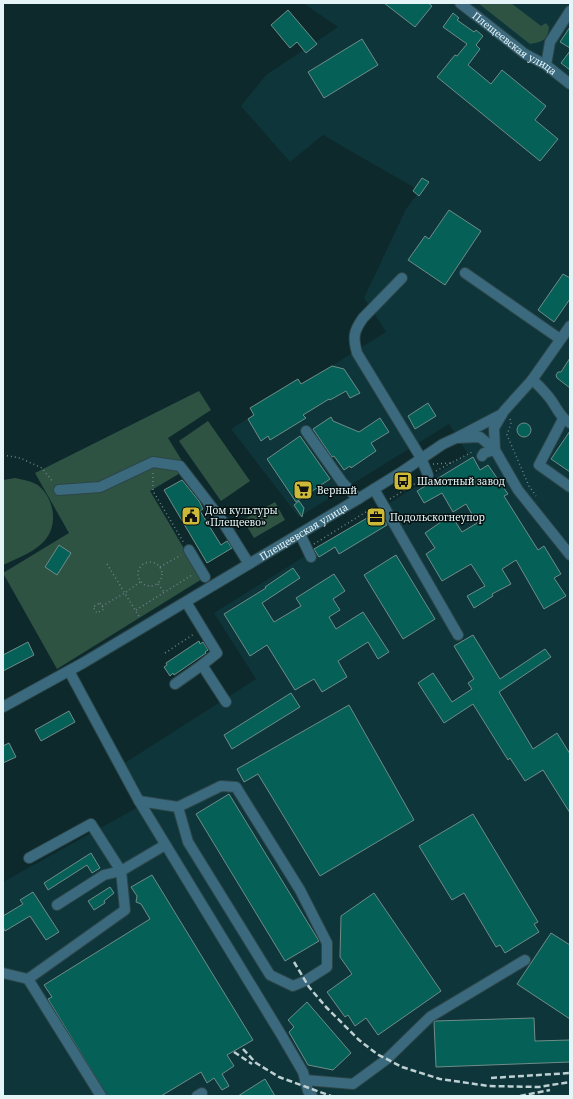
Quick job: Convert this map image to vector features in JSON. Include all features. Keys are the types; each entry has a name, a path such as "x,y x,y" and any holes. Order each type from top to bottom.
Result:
{"street":[{"name":"Плещеевская улица","path":"460,3 525,54 546,66 570,84"},
{"path":"546,66 550,42 570,12"},
{"path":"465,273 560,339"},
{"path":"402,278 363,318 358,325 353,339 357,353 424,467"},
{"path":"570,326 532,380 503,414 494,428 495,450 518,490 570,555"},
{"path":"532,380 539,385 566,421 539,465 570,487"},
{"path":"456,438 503,414"},
{"path":"306,431 342,482 358,499"},
{"name":"Плещеевская улица","path":"3,707 69,671 374,489 424,467 443,444 456,438 480,437 495,450"},
{"path":"482,456 484,453 495,450"},
{"path":"59,490 100,487 153,462 180,466 221,519 249,564"},
{"path":"374,489 458,634"},
{"path":"300,534 308,553"},
{"path":"188,550 203,574"},
{"path":"174,684 217,653 186,602"},
{"path":"202,665 226,702"},
{"path":"69,671 139,801 282,1036 304,1076 308,1091 312,1096"},
{"path":"139,801 178,808 220,786 236,786 304,897 327,943 327,967 306,981 293,986 270,975 188,842 178,808"},
{"path":"28,979 125,910 122,871 91,824 30,858"},
{"path":"57,905 104,875 122,871 165,845"},
{"path":"304,1076 353,1084 388,1060 430,1017 525,960"},
{"path":"3,973 28,979 101,1096"}],"path":[{"path":"511,424 507,435 529,486 536,496"},
{"path":"424,467 452,463 478,449 471,448"},
{"path":"3,455 20,458 42,468 59,490"},
{"path":"153,462 152,491 188,550 160,567"},
{"path":"308,553 382,502 395,497 424,467 436,463 452,463"},
{"path":"150,562 160,567 162,570 162,578 158,584 150,587 145,586 140,582 138,572 142,565 150,562"},
{"path":"107,564 140,617"},
{"path":"136,610 164,592 203,574"},
{"path":"102,606 125,593 140,582"},
{"path":"158,584 164,592"},
{"path":"100,603 102,606 104,609 97,613 93,607 100,603"},
{"path":"165,653 202,628"}],"shaded area":[{"path":"303,3 570,3 570,1096 3,1096 3,882 140,806 117,768 256,679 214,613 468,454 449,424 299,517 231,429 386,332 364,298 406,209 420,191 323,135 290,162 241,106 266,75 338,27"}],"green space":[{"path":"478,3 511,3 541,26 546,23 549,27 546,38 530,44"},
{"path":"199,391 211,410 168,438 187,469 150,491 202,579 57,669 3,573 69,533 35,473"},
{"path":"208,421 250,481 221,501 179,441"},
{"path":"15,478 34,483 44,491 51,504 53,519 50,533 42,543 26,554 3,565 3,480"},
{"path":"275,502 285,520 254,538 243,520"}],"building":[{"path":"384,3 428,3 432,6 415,27"},
{"path":"288,10 317,44 306,53 297,42 290,48 271,25"},
{"path":"453,13 459,18 457,20 474,32 476,30 483,36 476,45 480,49 468,65 491,84 502,70 546,106 535,120 558,139 540,161 437,77 455,55 457,56 467,44 443,27"},
{"path":"570,27 570,48 560,42"},
{"path":"362,39 378,65 324,98 308,72"},
{"path":"570,51 570,70 561,63"},
{"path":"422,178 429,182 419,196 413,191"},
{"path":"449,210 481,231 445,285 408,260 425,236 429,239"},
{"path":"563,274 570,278 570,299 554,322 538,310"},
{"path":"570,358 570,388 557,378 556,375 558,372 561,372"},
{"path":"332,366 344,369 360,393 350,398 346,391 330,400 329,399 303,415 306,418 270,440 268,436 261,441 248,419 254,415 250,408 298,379 301,384"},
{"path":"428,403 436,416 415,429 408,416"},
{"path":"331,417 333,421 359,432 380,418 389,432 371,443 376,451 351,468 350,466 344,470 334,456 332,457 313,429"},
{"path":"524,423 529,425 531,430 529,435 524,437 519,435 517,430 519,425"},
{"path":"570,431 570,472 551,459"},
{"path":"300,436 330,479 296,502 267,459"},
{"path":"473,457 480,470 488,465 508,494 504,496 538,550 544,546 561,574 554,578 566,596 544,609 516,560 502,569 511,584 492,594 493,596 474,608 467,596 485,586 471,564 442,581 426,554 435,548 425,533 451,515 462,532 477,523 466,504 453,512 442,493 424,503 417,491"},
{"name":"Дом культуры «Плещеево»","path":"182,480 199,501 203,509 200,511 221,545 227,541 232,548 207,563 164,490"},
{"path":"299,501 304,508 302,517 294,505"},
{"path":"379,511 387,525 339,554 335,547 319,557 314,549"},
{"path":"59,545 71,553 57,575 45,567"},
{"path":"396,555 435,619 403,639 364,575"},
{"path":"293,568 300,578 262,603 274,622 301,606 296,598 334,574 345,591 333,599 340,610 329,617 336,629 363,612 389,652 378,659 368,642 338,661 347,677 322,692 314,679 295,690 267,645 250,656 224,614 266,588 265,587"},
{"path":"473,635 500,679 545,649 551,657 499,692 533,749 557,733 570,754 570,813 543,770 525,781 510,758 508,760 473,704 444,723 418,683 433,673 452,702 472,689 468,683 474,679 454,646"},
{"path":"199,641 200,644 203,642 208,650 205,652 206,653 174,675 173,673 170,676 164,667 167,665 166,663"},
{"path":"28,642 34,655 3,671 3,655"},
{"path":"291,693 300,707 232,749 224,735"},
{"path":"349,705 414,820 320,876 258,774 244,782 237,769"},
{"path":"69,711 75,722 41,741 35,730"},
{"path":"9,743 16,757 3,763 3,746"},
{"path":"229,794 319,941 285,961 196,814"},
{"path":"473,814 538,922 534,924 539,932 505,953 500,945 496,947 464,893 452,900 419,846"},
{"path":"91,853 100,868 92,873 87,865 48,890 44,883"},
{"path":"152,875 253,1040 227,1055 234,1066 222,1074 229,1086 222,1090 214,1078 207,1083 201,1072 161,1096 107,1096 48,999 52,997 44,985 150,919 141,904 136,902 137,896 131,887"},
{"path":"110,887 114,893 104,901 105,903 94,910 88,901"},
{"path":"33,892 59,932 46,940 30,916 5,931 3,927 3,916 23,904 20,900"},
{"path":"374,893 441,991 378,1035 366,1018 355,1026 348,1015 345,1017 327,992 352,974 340,957 341,916"},
{"path":"551,933 570,945 570,1019 517,984"},
{"path":"307,1002 351,1053 333,1070 308,1065 289,1032 294,1027 288,1020"},
{"path":"534,1018 535,1041 570,1040 570,1062 436,1067 435,1021"},
{"path":"265,1079 275,1096 238,1096"}],"railway":[{"path":"294,962 309,987 326,1007 359,1040 377,1054 402,1067 440,1079 489,1086 539,1087 570,1082"},
{"path":"243,1049 256,1063 279,1077 331,1096"},
{"path":"234,1052 252,1064"},
{"path":"491,1078 570,1073"},
{"path":"520,1096 550,1090"}],"place":[{"name":"Шамотный завод","path":"403,481"},
{"name":"Верный","path":"303,490"},
{"name":"Дом культуры «Плещеево»","path":"191,516"},
{"name":"Подольскогнеупор","path":"376,517"}]}
